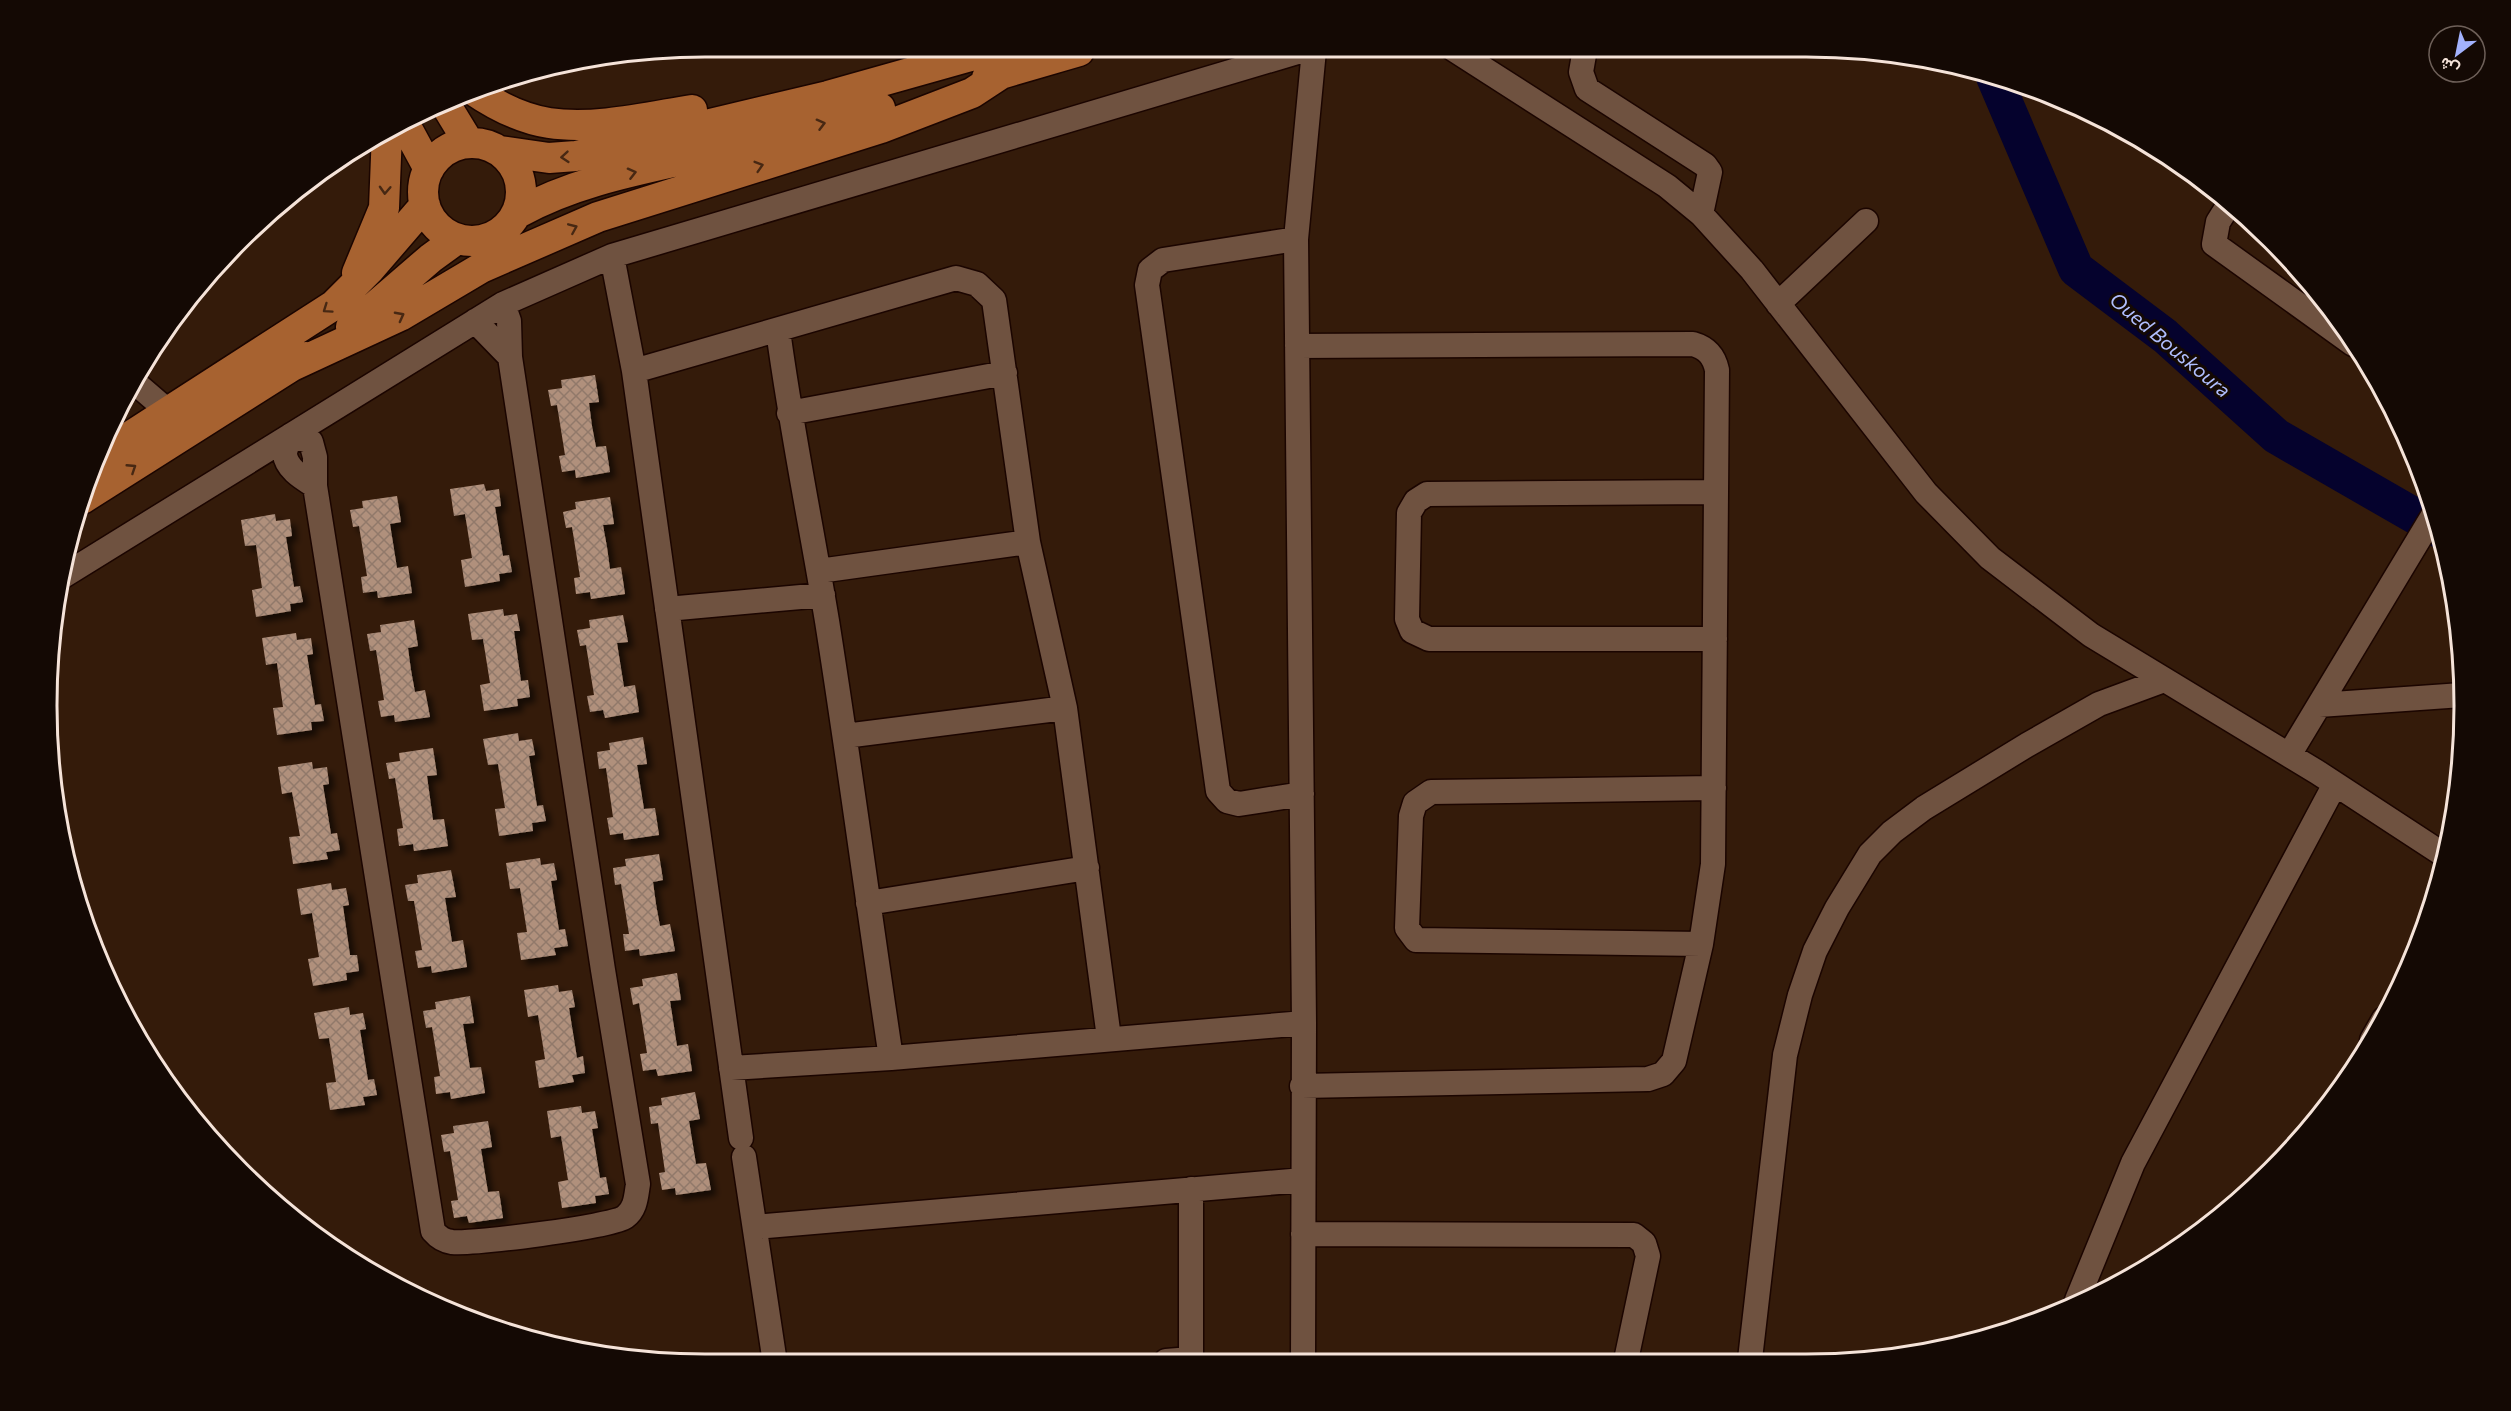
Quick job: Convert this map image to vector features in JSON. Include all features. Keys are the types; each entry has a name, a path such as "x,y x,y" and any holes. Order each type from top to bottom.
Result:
{"main road":[{"path":"483,96 504,108 547,123 575,125 644,118 722,105 869,66 930,67 1034,57"},
{"path":"930,67 828,96 576,156 549,158 500,151 485,145 469,143 453,147 443,152 429,169 423,189 424,205 436,226 457,239 475,242 492,238 507,228 518,213 538,201 584,184 733,149 996,62"},
{"path":"290,367 400,316 481,268 598,217 881,128 972,93 996,62"},
{"path":"449,110 469,143"},
{"path":"408,130 429,169"},
{"path":"352,289 384,208 387,141"},
{"path":"500,151 509,159 519,176 522,194 518,213"},
{"path":"109,450 334,305 352,289 424,205"},
{"path":"93,492 343,333 430,258 457,239"}],"street":[{"path":"71,571 503,304 612,256 1280,57"},
{"path":"1303,1354 1302,1086 1304,1023 1296,239 1313,57"},
{"path":"1465,57 1667,186 1701,214 1728,240 1896,457 1958,527 2025,586 2091,635 2335,783 2437,851"},
{"path":"1584,57 1581,72 1587,89 1705,165 1710,172 1701,214"},
{"path":"2225,211 2218,222 2214,244 2334,331"},
{"path":"1778,304 1866,221"},
{"path":"1296,239 1163,260 1150,270 1147,285 1218,791 1227,801 1239,804 1302,794"},
{"path":"612,256 634,371 742,1147 774,1354"},
{"path":"634,371 956,278 977,284 994,300 1028,542 1065,708 1108,1038"},
{"path":"291,435 311,442 315,457 315,486 433,1231 439,1238 461,1242 567,1230 619,1220 631,1210 636,1201 638,1184 603,970 510,357 509,321 503,304"},
{"path":"474,321 510,357"},
{"path":"778,330 789,413 819,571 845,736 891,1058"},
{"path":"1297,346 1693,344 1700,346 1711,355 1717,370 1713,864 1701,944 1676,1054 1670,1068 1648,1079 1302,1086"},
{"path":"789,413 1005,373"},
{"path":"141,388 169,412"},
{"path":"1715,639 1429,639 1412,632 1407,619 1408,520 1416,501 1427,494 1716,492"},
{"path":"2289,755 2428,524"},
{"path":"819,571 1028,542"},
{"path":"667,609 823,595"},
{"path":"1751,1354 1785,1055 1800,995 1815,951 1837,908 1870,854 1892,832 1924,808 2099,704 2164,680"},
{"path":"2319,705 2454,696"},
{"path":"845,736 1065,708"},
{"path":"2080,1293 2133,1163 2335,783"},
{"path":"1701,944 1416,939 1407,928 1412,816 1415,803 1431,792 1714,788"},
{"path":"868,903 1087,868"},
{"path":"731,1068 891,1058 1304,1023"},
{"path":"755,1227 1303,1180"},
{"path":"1191,1189 1191,1354"},
{"path":"1303,1234 1634,1235 1644,1244 1648,1256 1627,1354"}],"building":[{"path":"595,375 599,402 589,403 592,426 596,447 606,446 610,472 576,478 575,470 562,472 559,456 565,455 557,405 551,406 548,390 562,388 561,380"},
{"path":"484,484 486,491 499,489 501,506 495,507 503,556 509,555 512,572 499,574 500,581 465,587 461,560 472,558 465,514 454,516 450,489"},
{"path":"397,496 401,522 390,524 397,568 408,566 412,593 378,598 377,591 363,593 361,577 367,576 359,526 353,527 350,510 363,508 362,501"},
{"path":"610,497 614,524 603,525 610,569 621,567 625,594 591,599 590,592 576,594 574,578 580,577 572,527 566,528 563,512 576,509 575,502"},
{"path":"275,514 276,521 290,519 292,536 286,537 294,587 300,586 303,602 290,604 291,611 256,617 252,590 262,588 256,545 245,546 241,520"},
{"path":"503,609 504,616 517,614 520,631 514,631 521,681 528,680 530,697 517,699 518,706 484,711 480,685 490,683 483,639 472,640 468,614"},
{"path":"623,615 628,642 617,643 624,687 635,685 639,712 605,718 603,710 590,712 587,696 594,695 586,645 580,646 577,630 590,628 589,620"},
{"path":"414,620 418,646 408,648 411,670 415,692 425,690 430,717 395,722 394,715 381,717 378,701 384,700 376,650 370,651 367,634 381,632 380,625"},
{"path":"296,633 297,640 311,638 313,654 307,655 315,705 321,704 324,721 311,722 312,730 277,735 273,708 283,707 277,663 266,665 262,638"},
{"path":"518,733 519,741 532,739 535,755 529,756 537,806 543,805 546,821 532,823 533,831 499,836 495,809 505,808 498,764 488,765 483,739"},
{"path":"643,737 647,764 637,765 644,809 655,808 659,835 624,840 623,833 610,835 607,818 613,817 606,768 599,769 597,752 610,750 609,743"},
{"path":"433,748 437,775 427,776 433,820 444,819 448,846 414,851 413,844 399,846 397,829 403,828 395,778 389,779 386,763 400,761 399,753"},
{"path":"312,762 313,769 327,767 329,784 323,785 331,834 337,833 340,850 326,852 328,859 293,864 289,837 300,836 292,792 282,794 278,767"},
{"path":"659,854 663,880 653,882 656,904 660,926 670,924 675,951 640,956 639,949 625,951 623,934 629,934 621,884 615,885 613,868 626,866 625,859"},
{"path":"540,858 541,865 554,863 557,880 551,881 559,930 565,929 568,946 554,948 556,955 521,960 517,933 527,932 520,888 510,889 506,863"},
{"path":"451,870 456,897 445,898 452,942 463,940 467,967 432,973 431,966 418,968 415,951 422,950 414,901 408,901 405,885 418,883 417,875"},
{"path":"331,883 332,890 346,888 349,905 343,906 350,955 357,955 359,971 346,973 347,980 313,986 308,959 319,957 312,913 301,915 297,889"},
{"path":"677,973 681,1000 670,1001 677,1046 688,1044 692,1071 658,1076 656,1069 643,1071 640,1054 647,1053 639,1003 633,1005 630,988 643,986 642,979"},
{"path":"558,985 559,992 572,990 575,1007 569,1008 577,1058 583,1056 585,1073 572,1075 574,1082 539,1088 535,1061 545,1059 538,1015 528,1017 524,990"},
{"path":"470,996 474,1023 463,1024 470,1068 481,1067 485,1093 451,1099 450,1092 436,1094 434,1077 440,1076 432,1027 426,1028 423,1011 436,1009 435,1002"},
{"path":"349,1007 350,1015 363,1013 366,1029 360,1030 368,1080 374,1079 377,1095 363,1097 365,1105 330,1110 326,1083 336,1082 329,1038 319,1039 314,1013"},
{"path":"695,1092 700,1119 689,1121 696,1164 706,1163 711,1190 676,1195 675,1188 662,1190 659,1173 665,1172 658,1123 651,1124 649,1107 662,1105 661,1098"},
{"path":"581,1106 582,1113 595,1111 598,1128 592,1129 600,1178 606,1177 609,1194 595,1196 596,1203 562,1208 558,1182 568,1180 561,1136 551,1138 547,1111"},
{"path":"488,1121 492,1147 481,1149 488,1192 499,1191 503,1218 469,1223 467,1216 454,1218 451,1201 458,1200 450,1151 444,1152 441,1135 454,1133 453,1126"}],"waterway":[{"name":"Oued Bouskoura","path":"1998,86 2076,269 2165,336 2276,436 2428,523"}]}
